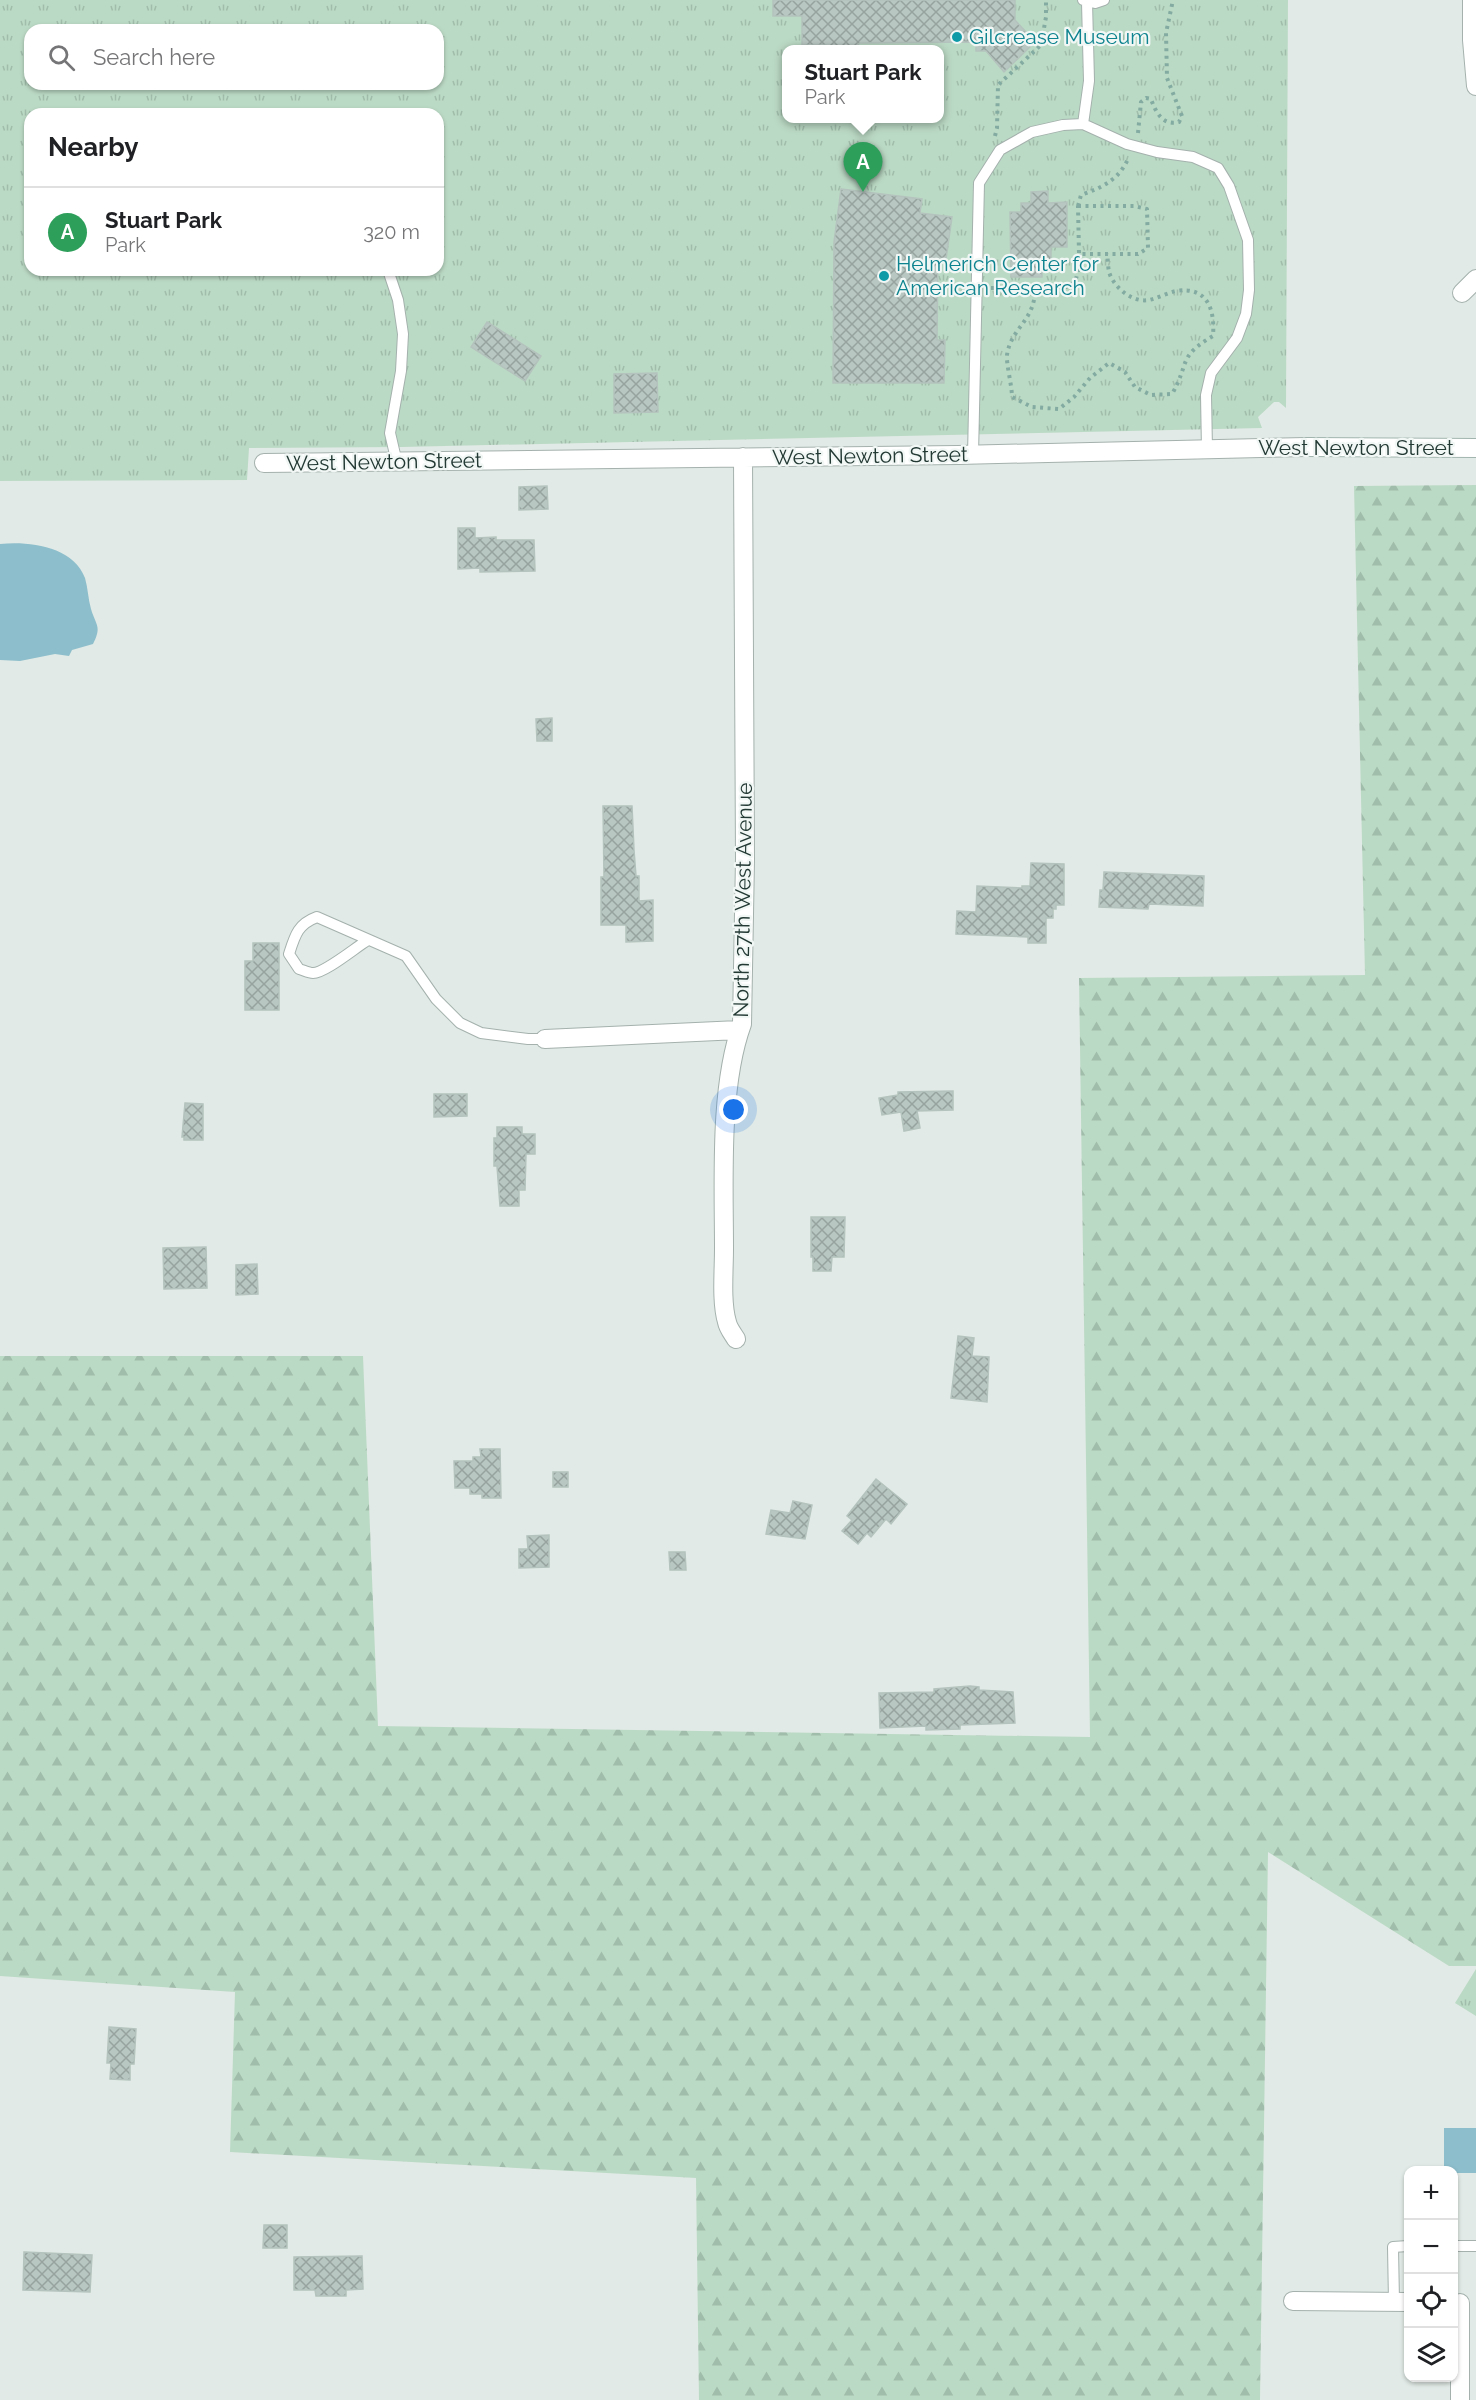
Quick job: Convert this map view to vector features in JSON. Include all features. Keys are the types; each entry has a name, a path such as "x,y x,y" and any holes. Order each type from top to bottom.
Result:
{"street":[{"path":"1472,0 1472,40 1476,86"},
{"path":"1462,293 1476,279"},
{"name":"West Newton Street","path":"264,463 973,455 1306,447 1476,447"},
{"name":"North 27th West Avenue","path":"736,1339 727,1323 723,1173 727,1099 733,1049 742,1024 746,859 743,457"},
{"path":"545,1039 739,1030"},
{"path":"1293,2301 1401,2302"},
{"path":"1460,2400 1463,2303"}],"lane":[{"path":"1083,124 1089,81 1085,1 1104,0"},
{"path":"973,455 979,183 1000,150 1032,132 1063,125 1083,124 1134,146 1193,157 1218,168 1229,186 1248,240 1249,290 1246,314 1237,338 1210,373 1206,395 1208,450"},
{"path":"390,276 398,300 403,334 401,371 390,433 396,463"},
{"path":"368,940 345,954 334,965 314,973 299,969 290,954 295,934 304,922 317,918 406,956 436,999 460,1023 481,1033 545,1039"},
{"path":"1401,2302 1393,2247 1404,2246"},
{"path":"1458,2246 1476,2246"}],"path":[{"path":"994,137 997,128 998,85 1041,45 1046,17 1046,0"},
{"path":"976,288 1066,287 1075,282 1078,272 1078,206 1081,195 1105,186 1125,167 1139,130 1141,102 1146,98 1151,99 1161,119 1172,124 1179,123 1182,116 1167,78 1166,33 1173,0"},
{"path":"1078,206 1134,206 1148,209 1148,248 1138,254 1079,254"},
{"path":"1035,287 1036,302 1012,340 1006,356 1012,397 1032,407 1059,409 1074,398 1090,378 1109,363 1125,372 1135,387 1150,395 1172,394 1186,356 1197,345 1213,336 1214,321 1211,305 1198,293 1177,291 1148,300 1133,299 1117,286 1109,273 1107,254"}],"green space":[{"path":"0,0 1288,0 1286,408 1279,402 1274,402 1258,417 1262,428 402,447 249,448 247,480 0,481"},
{"path":"1476,485 1476,1966 1449,1966 1268,1852 1260,2400 699,2400 696,2178 230,2152 235,1992 0,1976 0,1356 363,1356 378,1726 1090,1737 1079,978 1365,975 1354,486"},
{"path":"1476,1969 1476,2016 1455,2003"}],"water":[{"path":"0,544 24,544 49,548 60,552 79,567 85,578 97,626 93,644 72,650 69,656 55,654 20,661 0,660"},
{"path":"1444,2128 1476,2128 1476,2173 1458,2173 1458,2166 1444,2166"}],"building":[{"name":"Gilcrease Museum","path":"773,0 1015,0 1015,20 1035,42 1004,72 986,51 976,51 976,42 802,45 802,16 773,16"},
{"name":"Helmerich Center for American Research","path":"841,189 922,199 920,213 952,217 946,259 938,258 937,340 945,340 944,383 833,383 834,242"},
{"path":"1048,191 1048,203 1067,202 1067,247 1051,247 1051,268 1042,268 1042,277 1011,277 1010,212 1021,212 1021,203 1031,203 1031,192"},
{"path":"487,322 541,356 525,381 471,347"},
{"path":"657,373 658,412 614,413 614,374"},
{"path":"547,486 548,509 519,510 519,487"},
{"path":"458,528 475,528 475,538 534,540 535,571 480,572 480,568 458,569"},
{"path":"552,718 552,741 537,741 536,719"},
{"path":"603,806 632,806 636,876 639,876 639,901 653,900 653,941 626,942 626,925 601,925 601,877 604,877"},
{"path":"1031,863 1064,864 1064,905 1056,905 1056,909 1053,909 1053,918 1046,918 1046,943 1028,943 1028,937 956,934 957,911 976,912 977,886 1022,888 1022,886 1030,886"},
{"path":"1104,872 1204,876 1203,906 1149,904 1148,909 1099,907"},
{"path":"253,943 279,943 279,1010 245,1010 245,961 253,961"},
{"path":"953,1091 953,1110 917,1111 920,1128 904,1131 901,1112 882,1115 879,1098 898,1095 898,1092"},
{"path":"434,1094 467,1094 467,1116 434,1117"},
{"path":"185,1103 203,1104 203,1140 184,1140 182,1137"},
{"path":"497,1127 522,1127 522,1134 535,1134 535,1154 526,1154 525,1190 519,1190 519,1206 500,1206 497,1166 494,1166 494,1138 497,1138"},
{"path":"811,1217 845,1217 844,1257 832,1257 831,1271 813,1271"},
{"path":"206,1247 207,1288 164,1289 163,1248"},
{"path":"257,1264 258,1294 236,1295 236,1265"},
{"path":"958,1336 974,1338 972,1356 989,1357 987,1402 951,1398"},
{"path":"480,1449 500,1449 501,1498 482,1498 482,1494 470,1494 470,1488 455,1488 454,1461 473,1461 473,1457 481,1457"},
{"path":"553,1472 568,1472 568,1487 553,1487"},
{"path":"876,1479 907,1504 891,1524 886,1519 871,1537 867,1533 858,1544 842,1531 852,1520 847,1516"},
{"path":"793,1501 812,1505 805,1539 766,1534 771,1510 790,1513"},
{"path":"549,1535 549,1567 519,1568 519,1549 528,1549 527,1536"},
{"path":"669,1552 685,1552 686,1570 670,1570"},
{"path":"979,1687 979,1690 1013,1692 1015,1723 960,1725 960,1729 926,1730 926,1726 880,1728 879,1693 934,1692 934,1689"},
{"path":"109,2027 136,2029 134,2064 130,2064 130,2080 110,2079 111,2063 107,2063"},
{"path":"264,2225 287,2225 287,2248 263,2248"},
{"path":"24,2252 92,2255 90,2292 23,2290"},
{"path":"362,2256 363,2289 346,2290 346,2296 316,2296 315,2290 294,2290 294,2257"}],"place":[{"name":"Gilcrease Museum","path":"957,37"},
{"name":"Stuart Park","path":"863,192"},
{"name":"Helmerich Center for American Research","path":"884,276"}]}
